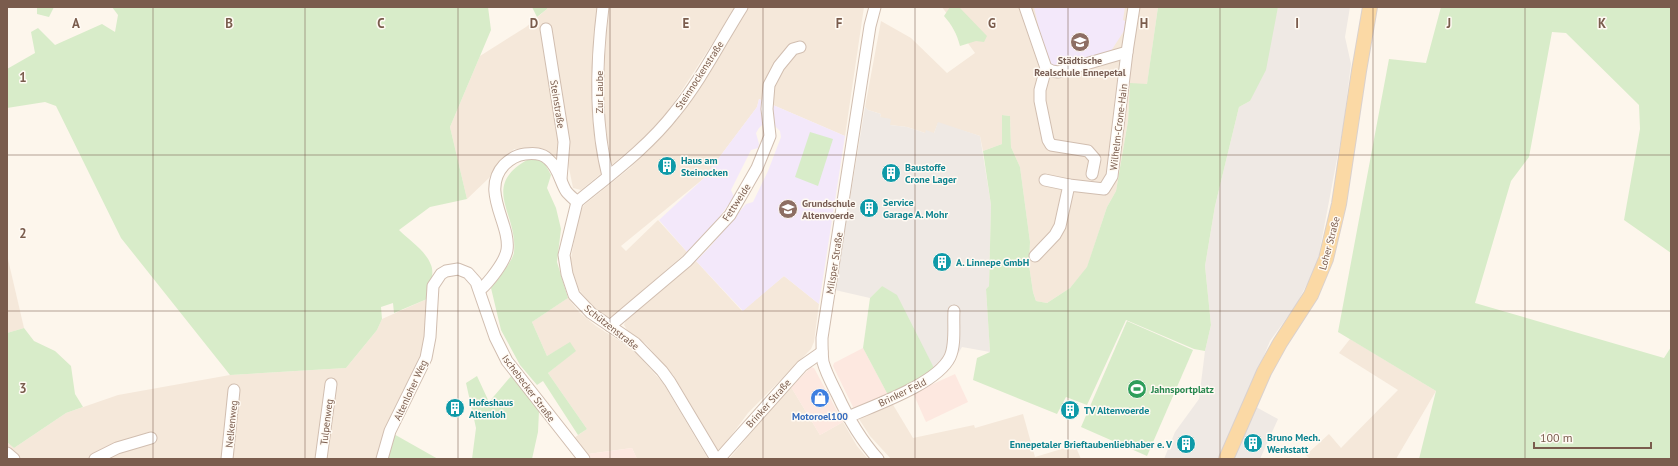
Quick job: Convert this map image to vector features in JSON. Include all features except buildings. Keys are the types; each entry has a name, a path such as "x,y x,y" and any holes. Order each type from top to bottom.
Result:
{"main road":[{"name":"Loher Straße","path":"1226,459 1264,372 1280,343 1311,295 1326,259 1339,204 1357,78 1370,7"}],"street":[{"name":"Zur Laube","path":"603,7 597,92 602,154 608,176"},
{"name":"Steinnockenstraße","path":"577,202 651,139 675,113 690,93 742,7"},
{"name":"Milsper Straße","path":"875,7 870,26 850,152 822,338 822,352 823,362 827,373 848,417 878,459"},
{"path":"1025,7 1046,68 1040,90 1040,101 1048,140 1052,145 1088,151 1095,159 1092,174"},
{"path":"1046,68 1058,72 1128,52 1134,7"},
{"name":"Steinstraße","path":"546,29 564,142 561,180"},
{"name":"Fettweide","path":"610,326 687,261 730,215 757,168 770,136 766,109 769,85 779,66 793,49 800,47"},
{"name":"Wilhelm-Crone-Hain","path":"1045,180 1069,185 1104,189 1112,176 1128,52"},
{"path":"480,290 485,286 502,262 507,250 506,238 495,191 496,179 500,169 514,157 522,154 539,154 548,158 554,165 566,190 577,202"},
{"path":"1035,256 1055,234 1060,226 1069,185"},
{"name":"Schützenstraße","path":"577,202 564,255 566,274 574,295 591,313 635,343 662,371 716,459"},
{"name":"Ischebecker Straße","path":"440,274 446,271 458,269 468,273 476,282 495,337 507,361 584,459"},
{"name":"Altenloher Weg","path":"382,459 390,432 426,358 430,337 431,293 440,274"},
{"name":"Brinker Feld","path":"848,417 925,382 940,370 950,355 954,311"},
{"name":"Brinker Straße","path":"720,459 802,366 822,352"},
{"name":"Tulpenweg","path":"321,459 331,384"},
{"name":"Nelkenweg","path":"227,459 234,390"},
{"path":"95,459 118,448 151,438"},
{"path":"7,453 14,459"}],"shaded area":[{"path":"547,7 736,7 666,115 637,144 581,190 573,188 568,163 542,148 514,149 489,178 467,199 450,127 480,56 526,27 547,9"},
{"path":"748,7 864,7 845,136 759,99 757,107 703,179 621,246 626,251 658,220 687,252 614,315 609,317 604,316 592,306 576,286 570,264 579,213 584,205 630,168 673,121"},
{"path":"942,7 1158,7 1147,85 1130,84 1128,121 1116,191 1107,207 1087,268 1070,288 1047,303 1036,301 1033,292 1029,265 1030,242 1020,167 1011,147 1010,116 1002,115 1002,144 983,151 980,136 938,123 934,133 925,133 907,127 890,125 880,117 881,114 868,110 865,107 881,21 911,38 947,73 975,53"},
{"name":"Städtische Realschule Ennepetal","path":"1034,7 1125,7 1123,20 1125,21 1124,31 1111,51 1058,67 1054,66 1050,64 1045,56"},
{"path":"1278,7 1350,7 1345,37 1351,64 1343,127 1317,265 1296,305 1270,341 1245,401 1278,419 1260,459 1164,459 1175,432 1199,399 1205,351 1211,325 1205,266 1215,206 1239,107 1250,101"},
{"name":"Grundschule Altenvoerde","path":"759,99 845,136 819,304 784,276 743,311 696,261 709,248 746,204 753,202 768,171 781,137 780,131 773,124 768,123 759,128 756,133 759,144 758,148 751,150 731,190 734,197 718,219 687,252 659,220 703,179 757,107"},
{"path":"865,107 868,110 881,114 880,117 891,119 890,125 907,127 925,133 926,130 934,133 938,122 980,136 991,205 989,286 986,289 990,352 962,347 947,372 935,370 882,286 870,298 835,290"},
{"path":"7,255 24,328 7,333"},
{"path":"696,261 742,311 784,276 819,304 814,342 811,349 748,413 722,448 718,450 673,375 646,344 627,330 624,325 626,320"},
{"path":"436,295 436,340 412,391 385,459 7,459 7,442 14,448 66,413 118,395 230,375 346,368 377,330 382,319"},
{"path":"568,298 579,312 596,326 636,353 663,383 708,459 637,459 632,448 588,454 574,438 587,429 548,373 575,351 570,343 547,356 532,322"},
{"path":"1350,339 1436,391 1396,459 1310,459 1306,455 1329,434 1341,448 1398,390 1339,353"},
{"path":"863,348 888,395 854,409 833,366 834,363"},
{"path":"811,367 814,368 843,422 820,435 791,387"},
{"path":"955,374 968,402 926,422 913,393"},
{"path":"791,387 820,435 843,422 857,446 868,459 729,459"},
{"path":"892,403 913,438 974,425 975,428 1023,414 1035,457 1075,445 1081,459 891,459 870,436 859,419"},
{"path":"632,448 637,459 592,459 588,454"}],"green space":[{"path":"37,7 54,7 49,17 37,14"},
{"path":"112,7 488,7 491,30 450,127 467,199 430,207 399,230 421,250 429,260 432,269 432,277 427,299 394,313 393,303 381,307 382,319 377,330 346,368 230,375 121,238 56,106 45,102 7,108 7,69 35,53 31,32 38,28 55,45 102,24 115,32 118,15"},
{"path":"532,7 547,7 547,9 537,17"},
{"path":"950,7 959,7 987,36 984,42 976,41 960,46 954,30 944,16"},
{"path":"1158,7 1278,7 1266,70 1250,101 1239,107 1215,206 1205,266 1211,325 1205,351 1194,349 1126,320 1087,405 1066,397 1057,414 973,380 977,358 990,352 986,289 989,286 991,205 983,151 1002,144 1002,115 1010,116 1011,147 1020,167 1030,242 1029,265 1033,292 1036,301 1047,303 1070,288 1087,267 1107,207 1116,191 1128,121 1130,83 1147,84"},
{"path":"1441,7 1671,7 1671,253 1624,220 1640,129 1639,105 1566,33 1552,32 1529,157 1511,181 1475,303 1664,358 1671,347 1671,459 1419,459 1436,391 1338,332 1389,59 1426,63"},
{"path":"810,132 833,139 818,186 795,177"},
{"path":"527,160 543,160 551,175 547,188 556,208 561,229 557,262 568,298 532,322 547,356 570,342 576,351 548,373 587,429 578,435 543,381 537,385 520,365 501,330 491,288 508,265 514,252 514,238 504,202 503,191 506,180 513,170"},
{"path":"882,286 897,295 935,370 921,381 888,395 863,348 870,298"},
{"name":"Jahnsportplatz","path":"1127,321 1193,350 1147,456 1081,427"},
{"path":"24,328 34,341 55,351 71,366 75,394 83,407 66,413 14,448 7,442 7,333"},
{"path":"512,375 539,411 538,432 532,459 472,459 476,428 466,383 477,376 489,402"},
{"path":"392,433 438,459 385,459"}],"place":[{"name":"Städtische Realschule Ennepetal","path":"1080,42"},
{"name":"Haus am Steinocken","path":"667,166"},
{"name":"Baustoffe Crone Lager","path":"891,173"},
{"name":"Service Garage A. Mohr","path":"869,208"},
{"name":"Grundschule Altenvoerde","path":"788,209"},
{"name":"A. Linnepe GmbH","path":"942,262"},
{"name":"Jahnsportplatz","path":"1137,389"},
{"name":"Motoroel100","path":"820,398"},
{"name":"Hofeshaus Altenloh","path":"455,408"},
{"name":"TV Altenvoerde","path":"1070,410"},
{"name":"Bruno Mech. Werkstatt","path":"1253,443"},
{"name":"Ennepetaler Brieftaubenliebhaber e. V","path":"1186,444"}]}
